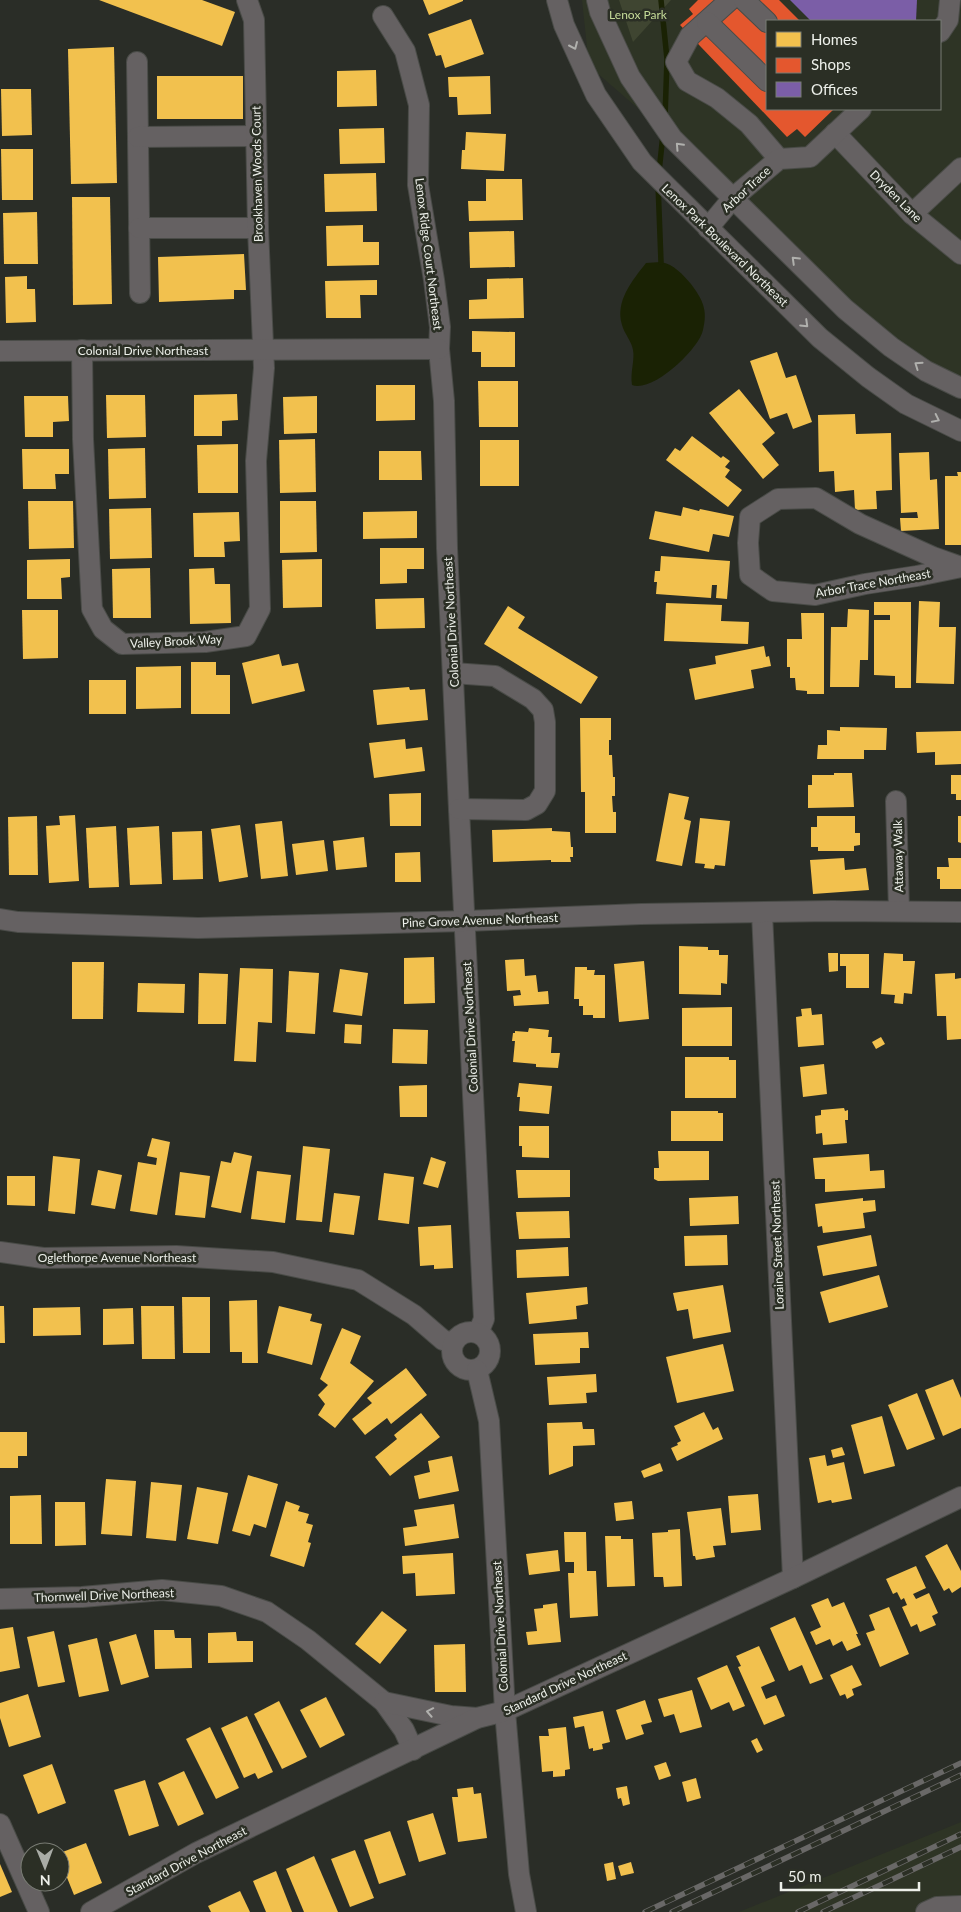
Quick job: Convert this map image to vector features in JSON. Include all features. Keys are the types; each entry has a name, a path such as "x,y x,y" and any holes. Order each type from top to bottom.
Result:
{"street":[{"name":"Brookhaven Woods Court","path":"247,0 254,20 258,228 263,350"},
{"name":"Lenox Park Boulevard Northeast","path":"557,0 564,25 596,96 642,162 820,338 868,377 906,404 961,431"},
{"path":"597,0 600,12 630,77 672,138 846,309 891,347 926,371 961,388"},
{"path":"730,0 690,36 676,62 687,81 717,98 749,124 779,159"},
{"path":"744,0 766,21"},
{"path":"941,30 948,20 950,0"},
{"name":"Lenox Ridge Court Northeast","path":"383,16 405,51 419,105 418,186 434,280 440,326 440,349"},
{"path":"707,22 766,80"},
{"path":"137,62 140,293"},
{"name":"Arbor Trace","path":"708,228 733,198 779,159 810,157 859,110"},
{"name":"Dryden Lane","path":"834,133 912,214 961,254"},
{"path":"138,137 256,136"},
{"path":"912,214 961,168"},
{"path":"140,228 258,228"},
{"name":"Colonial Drive Northeast","path":"0,351 440,349 444,401 447,548 484,1319 478,1333"},
{"name":"Valley Brook Way","path":"82,350 83,439 92,609 103,629 122,644 206,642 246,636 260,609 256,461 262,407 263,350"},
{"name":"Arbor Trace Northeast","path":"816,498 860,524 933,557 961,566 815,595 773,591 750,575 748,543 750,517 778,499 816,498"},
{"path":"453,673 495,676 532,699 543,710 545,722 545,790 537,804 526,810 459,809"},
{"name":"Attaway Walk","path":"896,801 899,911"},
{"name":"Pine Grove Avenue Northeast","path":"0,920 198,928 641,914 762,913 832,910 961,912"},
{"name":"Loraine Street Northeast","path":"762,913 793,1578"},
{"name":"Oglethorpe Avenue Northeast","path":"0,1252 43,1258 176,1256 273,1262 358,1280 414,1315 443,1340 453,1343"},
{"path":"465,1333 478,1333 488,1342 490,1355 483,1366 477,1370 466,1370 456,1363 451,1352 453,1343 459,1336 465,1333"},
{"name":"Colonial Drive Northeast","path":"477,1370 490,1421 505,1711 519,1874 526,1912"},
{"name":"Standard Drive Northeast","path":"91,1912 196,1853 477,1718 505,1711 793,1578 961,1497"},
{"name":"Thornwell Drive Northeast","path":"0,1599 82,1597 162,1590 221,1596 267,1612 308,1640 384,1702 404,1730 413,1750"},
{"name":"Thornwell Drive Northeast","path":"384,1702 451,1716 477,1718"},
{"path":"0,1824 39,1912"},
{"path":"926,1912 938,1908 961,1906"}],"shaded area":[{"path":"582,0 961,0 961,391 799,279 694,157 589,66"},
{"path":"661,262 678,270 699,295 705,311 703,330 693,348 674,368 651,382 641,386 632,385 633,350 622,325 621,308 626,292 646,263"},
{"path":"961,1822 961,1912 739,1912"}],"green space":[{"name":"Lenox Park","path":"619,0 671,0 633,42"}],"building: Homes":[{"path":"99,0 202,0 235,12 222,46"},
{"path":"423,0 463,0 463,1 429,15"},
{"path":"471,19 484,54 445,68 441,55 436,56 428,34"},
{"path":"114,47 117,183 71,184 68,49"},
{"path":"376,70 377,106 337,107 337,71"},
{"path":"157,76 243,76 243,119 157,119"},
{"path":"490,76 491,114 458,115 457,97 449,97 448,77"},
{"path":"1,89 31,89 32,135 2,136"},
{"path":"384,128 385,163 340,164 339,129"},
{"path":"466,132 506,134 504,171 461,169 462,150 465,150"},
{"path":"1,149 33,149 33,200 2,200"},
{"path":"376,173 377,211 325,212 324,174"},
{"path":"486,179 522,179 523,220 469,221 468,201 486,201"},
{"path":"72,197 110,197 112,304 73,305"},
{"path":"37,212 38,264 4,264 3,213"},
{"path":"363,225 363,242 379,242 379,265 327,266 326,226"},
{"path":"514,231 515,267 470,268 469,232"},
{"path":"244,254 246,290 234,290 234,299 159,302 158,257"},
{"path":"27,276 27,289 35,289 36,322 6,323 5,277"},
{"path":"523,278 524,318 469,319 469,300 487,299 487,279"},
{"path":"377,280 377,295 360,295 361,318 326,318 325,281"},
{"path":"472,331 515,332 515,367 481,367 481,352 472,352"},
{"path":"777,352 786,378 796,375 812,422 793,429 787,413 770,419 750,361"},
{"path":"478,381 518,381 518,427 479,427"},
{"path":"376,385 415,385 415,420 376,421"},
{"path":"739,389 775,433 762,444 779,465 763,479 709,413"},
{"path":"237,394 238,420 222,421 222,436 194,436 194,395"},
{"path":"106,395 145,395 146,437 107,438"},
{"path":"24,396 68,396 69,421 53,422 53,437 25,437"},
{"path":"317,396 317,433 284,434 283,397"},
{"path":"855,414 856,434 891,433 892,490 876,491 877,509 855,510 854,490 835,492 834,471 819,472 818,415"},
{"path":"692,436 721,458 723,456 730,461 725,467 730,470 725,477 742,490 728,507 666,460 675,448 680,451"},
{"path":"315,439 316,492 280,493 279,440"},
{"path":"480,440 519,440 519,486 480,486"},
{"path":"238,444 238,493 198,493 197,445"},
{"path":"145,448 146,498 109,499 108,449"},
{"path":"22,449 69,449 69,474 55,474 56,489 23,489"},
{"path":"379,451 421,451 422,480 379,480"},
{"path":"929,452 930,480 937,479 939,529 901,531 900,518 918,518 917,512 901,513 899,453"},
{"path":"957,472 961,472 961,545 945,545 945,476 958,476"},
{"path":"28,501 73,501 74,548 29,549"},
{"path":"280,501 316,501 317,552 280,553"},
{"path":"683,507 734,516 729,537 713,534 709,552 649,539 655,511 681,516"},
{"path":"151,508 152,558 110,559 109,509"},
{"path":"417,511 417,538 363,539 363,512"},
{"path":"239,512 240,541 224,542 225,557 194,557 193,513"},
{"path":"380,548 424,548 424,569 407,569 407,583 380,584"},
{"path":"661,556 730,561 727,599 716,598 717,585 712,585 711,598 656,594 657,582 654,582 655,571 660,571"},
{"path":"70,559 70,577 61,578 62,599 27,599 27,560"},
{"path":"322,559 322,607 283,608 282,560"},
{"path":"150,568 151,618 113,618 112,569"},
{"path":"214,568 215,584 230,584 231,623 190,624 189,569"},
{"path":"424,598 425,628 376,629 375,599"},
{"path":"919,601 940,602 939,627 956,627 954,684 916,683"},
{"path":"874,602 911,602 911,688 895,688 895,676 874,675 874,620 890,620 890,615 874,615"},
{"path":"666,603 722,605 721,621 749,622 748,644 664,641"},
{"path":"508,606 525,617 518,628 598,677 581,704 484,644"},
{"path":"848,609 869,610 868,660 860,660 859,687 830,687 831,627 847,627"},
{"path":"22,610 58,610 58,658 23,659"},
{"path":"801,613 824,613 824,694 807,694 807,691 796,690 795,678 790,678 790,667 787,667 787,639 802,639"},
{"path":"764,646 766,657 769,656 771,666 751,670 754,688 695,700 689,669 716,664 715,656"},
{"path":"279,654 282,666 298,663 305,691 252,704 242,663"},
{"path":"191,662 216,662 216,675 230,675 230,714 191,714"},
{"path":"181,666 181,708 136,709 136,667"},
{"path":"89,680 126,680 126,714 89,714"},
{"path":"409,687 410,690 425,689 428,720 377,725 373,690"},
{"path":"580,718 611,718 609,755 612,755 613,777 615,777 615,796 612,796 613,812 616,812 616,833 585,833 585,792 581,792"},
{"path":"840,727 887,728 886,750 864,750 864,759 817,759 818,745 827,745 827,730 840,731"},
{"path":"961,731 961,764 935,765 935,752 917,753 916,732"},
{"path":"405,739 406,749 422,747 425,771 374,778 369,743"},
{"path":"834,773 852,773 854,807 808,808 808,785 812,785 812,775 834,775"},
{"path":"951,775 961,775 961,800 956,800 956,794 951,794"},
{"path":"421,793 421,826 390,826 389,794"},
{"path":"669,793 689,797 684,819 691,821 682,866 656,861"},
{"path":"75,815 79,881 49,883 46,826 60,825 59,816"},
{"path":"37,816 38,875 9,875 8,817"},
{"path":"817,816 855,816 855,833 860,833 860,845 854,846 854,851 818,851 818,847 811,847 811,827 817,827"},
{"path":"958,816 961,816 961,843 958,842"},
{"path":"700,818 730,821 725,866 715,865 714,869 704,868 705,864 695,863"},
{"path":"282,821 288,876 261,879 255,824"},
{"path":"240,825 248,877 219,882 211,829"},
{"path":"116,826 119,887 89,888 86,828"},
{"path":"159,826 162,884 130,885 127,828"},
{"path":"552,828 552,831 570,832 571,847 573,847 573,857 570,857 571,862 551,862 551,860 493,862 492,830"},
{"path":"202,831 203,879 173,880 172,832"},
{"path":"364,837 367,867 336,870 333,841"},
{"path":"324,840 328,871 296,875 292,844"},
{"path":"420,852 421,882 395,882 395,853"},
{"path":"844,858 845,870 866,868 869,890 813,894 810,860"},
{"path":"948,858 961,858 961,889 940,889 940,879 937,879 937,867 949,867"},
{"path":"679,946 708,947 708,950 719,950 719,955 728,955 727,984 721,983 721,995 679,994"},
{"path":"828,953 838,953 838,971 829,972"},
{"path":"884,953 903,954 903,961 915,961 912,994 904,993 903,1004 894,1003 895,995 881,994"},
{"path":"840,954 869,954 869,988 846,988 846,966 840,966"},
{"path":"434,957 435,1003 404,1004 404,958"},
{"path":"524,959 525,976 536,975 538,992 548,991 549,1004 514,1006 513,996 521,995 520,990 507,991 505,960"},
{"path":"644,961 649,1019 619,1022 614,964"},
{"path":"72,962 104,962 103,1019 72,1019"},
{"path":"575,967 587,967 587,970 595,970 594,975 605,975 605,1018 593,1018 593,1015 583,1015 583,1006 579,1006 579,999 574,999"},
{"path":"240,968 273,969 272,1023 258,1022 256,1062 234,1061"},
{"path":"340,969 368,973 362,1016 333,1012"},
{"path":"289,971 319,973 315,1034 286,1032"},
{"path":"199,973 228,974 226,1024 198,1024"},
{"path":"955,973 955,979 961,978 961,1039 947,1040 946,1016 937,1016 935,974"},
{"path":"138,983 185,984 184,1013 137,1012"},
{"path":"732,1007 732,1046 682,1046 682,1008"},
{"path":"811,1008 812,1015 822,1014 824,1045 798,1047 796,1017 802,1016 801,1009"},
{"path":"345,1024 362,1025 361,1044 344,1043"},
{"path":"529,1028 549,1030 548,1037 552,1037 551,1053 560,1053 558,1068 536,1067 536,1064 513,1062 515,1041 512,1041 513,1033 515,1031 528,1032"},
{"path":"393,1029 428,1030 427,1064 392,1063"},
{"path":"881,1037 885,1044 876,1049 872,1042"},
{"path":"685,1057 729,1057 729,1060 736,1060 736,1098 685,1098"},
{"path":"824,1064 827,1094 803,1097 800,1067"},
{"path":"519,1083 552,1086 549,1114 519,1111 520,1097 517,1097"},
{"path":"427,1085 427,1117 400,1117 399,1086"},
{"path":"844,1108 845,1111 848,1110 848,1120 845,1120 847,1143 823,1145 822,1133 816,1134 815,1116 821,1115 821,1110"},
{"path":"671,1111 718,1111 718,1113 723,1113 723,1141 671,1141"},
{"path":"519,1126 549,1126 549,1158 522,1157 522,1146 519,1146"},
{"path":"152,1138 170,1142 157,1215 130,1211 138,1162 156,1165 157,1158 147,1156"},
{"path":"303,1146 330,1149 322,1222 296,1220"},
{"path":"658,1151 709,1151 709,1180 658,1181 654,1179 654,1168 659,1168"},
{"path":"234,1152 252,1156 241,1213 211,1207 221,1161 231,1163"},
{"path":"869,1154 870,1171 884,1170 885,1188 825,1192 825,1179 815,1179 813,1158"},
{"path":"53,1156 80,1159 75,1214 48,1211"},
{"path":"431,1157 446,1162 438,1188 423,1184"},
{"path":"98,1170 122,1175 115,1209 91,1205"},
{"path":"516,1170 570,1170 570,1197 518,1198"},
{"path":"257,1171 291,1175 285,1223 251,1219"},
{"path":"180,1172 210,1176 205,1218 175,1215"},
{"path":"384,1173 414,1177 409,1224 378,1220"},
{"path":"7,1176 35,1176 35,1206 7,1205"},
{"path":"334,1193 360,1196 354,1235 329,1232"},
{"path":"738,1196 739,1224 690,1226 689,1198"},
{"path":"863,1198 863,1201 875,1200 876,1211 863,1213 865,1228 823,1233 822,1226 818,1227 815,1204"},
{"path":"569,1211 570,1238 519,1239 516,1212"},
{"path":"451,1225 453,1268 434,1269 434,1265 420,1266 418,1227"},
{"path":"727,1235 728,1265 685,1266 684,1236"},
{"path":"871,1235 877,1266 823,1276 817,1246"},
{"path":"568,1247 569,1276 517,1278 516,1250"},
{"path":"879,1275 888,1307 829,1323 820,1292"},
{"path":"723,1285 731,1332 693,1339 688,1309 677,1311 673,1293"},
{"path":"587,1287 588,1304 576,1306 577,1319 529,1324 526,1293"},
{"path":"182,1297 210,1297 210,1353 183,1353"},
{"path":"257,1300 258,1363 242,1363 242,1352 230,1352 229,1301"},
{"path":"0,1306 4,1306 5,1343 0,1343"},
{"path":"141,1306 174,1306 175,1359 142,1359"},
{"path":"279,1306 312,1314 310,1321 322,1324 312,1365 267,1353"},
{"path":"80,1307 81,1335 33,1336 33,1308"},
{"path":"133,1308 134,1344 103,1345 103,1309"},
{"path":"342,1328 361,1336 350,1363 374,1381 335,1428 318,1415 325,1404 318,1395 328,1385 320,1379"},
{"path":"588,1332 589,1348 580,1348 580,1363 535,1365 533,1334"},
{"path":"723,1344 734,1391 677,1403 666,1357"},
{"path":"406,1368 427,1395 391,1424 387,1418 365,1435 352,1419 372,1403 367,1398"},
{"path":"596,1374 597,1392 586,1393 587,1403 549,1405 547,1377"},
{"path":"953,1379 961,1398 961,1428 943,1436 925,1390"},
{"path":"917,1393 935,1439 907,1450 888,1405"},
{"path":"704,1412 713,1430 718,1427 723,1439 677,1461 671,1448 678,1445 677,1443 681,1441 674,1426"},
{"path":"421,1413 440,1437 390,1476 375,1457 397,1439 394,1435"},
{"path":"882,1416 895,1466 864,1474 851,1425"},
{"path":"582,1422 583,1429 594,1429 595,1445 573,1446 573,1466 549,1475 547,1423"},
{"path":"0,1432 27,1432 27,1456 18,1456 18,1468 0,1468"},
{"path":"842,1447 845,1455 833,1458 831,1450"},
{"path":"825,1455 827,1466 844,1462 852,1499 832,1503 831,1500 818,1503 809,1458"},
{"path":"452,1456 459,1491 419,1499 414,1476 430,1472 428,1461"},
{"path":"660,1463 663,1471 644,1478 641,1471"},
{"path":"248,1475 278,1484 266,1528 254,1524 250,1536 232,1531"},
{"path":"106,1479 136,1481 132,1536 101,1534"},
{"path":"151,1482 182,1485 176,1541 146,1538"},
{"path":"197,1487 228,1493 218,1544 187,1539"},
{"path":"758,1494 761,1530 731,1533 728,1496"},
{"path":"41,1495 42,1544 10,1544 10,1496"},
{"path":"286,1501 300,1506 298,1511 309,1514 306,1523 313,1525 308,1542 311,1543 304,1567 270,1556"},
{"path":"632,1501 634,1519 616,1521 614,1503"},
{"path":"55,1502 85,1502 86,1545 55,1546"},
{"path":"454,1504 459,1538 405,1546 403,1528 417,1526 414,1510"},
{"path":"721,1508 726,1545 713,1546 715,1557 696,1560 695,1556 693,1556 687,1512"},
{"path":"680,1529 682,1586 664,1587 663,1577 654,1577 652,1533"},
{"path":"564,1532 586,1532 587,1571 596,1571 598,1616 570,1618 568,1573 574,1573 574,1562 565,1562"},
{"path":"605,1536 621,1536 621,1539 633,1539 635,1586 607,1587"},
{"path":"947,1544 961,1571 961,1587 952,1593 949,1588 944,1591 925,1556"},
{"path":"558,1550 560,1571 529,1575 526,1554"},
{"path":"453,1553 455,1594 416,1596 415,1573 403,1574 402,1556"},
{"path":"916,1566 926,1588 913,1594 916,1599 929,1593 938,1613 932,1616 936,1625 920,1632 917,1624 911,1627 902,1607 907,1605 904,1598 901,1600 897,1592 893,1594 886,1579"},
{"path":"828,1598 832,1607 844,1602 861,1645 847,1651 842,1641 833,1646 830,1639 816,1645 810,1632 821,1627 811,1605"},
{"path":"557,1603 561,1642 528,1645 526,1632 537,1631 534,1609 543,1608 543,1605"},
{"path":"889,1607 909,1654 880,1667 866,1633 875,1630 869,1615"},
{"path":"382,1611 407,1630 380,1664 355,1644"},
{"path":"795,1617 823,1679 810,1684 802,1665 789,1671 770,1628"},
{"path":"13,1627 20,1668 0,1672 0,1629"},
{"path":"154,1630 174,1630 175,1638 191,1638 192,1668 155,1669"},
{"path":"54,1631 65,1682 38,1687 27,1637"},
{"path":"236,1632 237,1641 253,1641 253,1662 208,1663 208,1633"},
{"path":"136,1634 149,1677 121,1685 109,1642"},
{"path":"97,1638 109,1691 79,1697 68,1645"},
{"path":"465,1644 466,1692 435,1692 434,1645"},
{"path":"759,1646 775,1681 761,1687 766,1699 776,1695 785,1716 764,1725 738,1667 741,1666 736,1656"},
{"path":"727,1665 745,1706 733,1711 729,1702 711,1710 697,1678"},
{"path":"852,1665 862,1685 852,1689 854,1695 847,1699 845,1694 840,1696 830,1675"},
{"path":"692,1690 702,1727 680,1733 674,1714 664,1717 658,1699"},
{"path":"28,1694 41,1737 9,1747 0,1718 0,1703"},
{"path":"326,1697 345,1735 320,1748 300,1710"},
{"path":"645,1700 652,1722 641,1725 644,1734 626,1740 616,1710"},
{"path":"279,1701 307,1757 282,1769 254,1714"},
{"path":"603,1711 610,1742 602,1744 603,1749 593,1751 593,1748 589,1749 584,1726 575,1728 573,1717"},
{"path":"247,1716 273,1772 258,1779 255,1773 244,1778 221,1728"},
{"path":"210,1727 239,1788 216,1799 186,1739"},
{"path":"566,1727 570,1769 565,1770 565,1776 553,1777 553,1771 542,1772 539,1736 549,1736 548,1729"},
{"path":"757,1738 763,1750 757,1753 751,1741"},
{"path":"666,1762 671,1776 659,1780 654,1766"},
{"path":"52,1764 66,1803 38,1814 23,1775"},
{"path":"184,1771 204,1814 178,1826 158,1783"},
{"path":"696,1778 701,1798 687,1802 682,1782"},
{"path":"145,1780 159,1826 129,1836 114,1790"},
{"path":"627,1786 630,1804 623,1806 621,1798 618,1799 616,1788"},
{"path":"473,1787 474,1794 481,1793 487,1838 458,1842 452,1797 458,1797 457,1789"},
{"path":"433,1813 446,1854 419,1862 407,1821"},
{"path":"390,1831 406,1875 379,1884 364,1840"},
{"path":"86,1843 102,1883 74,1895 70,1885 70,1849"},
{"path":"355,1850 374,1898 350,1907 331,1859"},
{"path":"314,1856 338,1912 304,1912 286,1869"},
{"path":"613,1862 616,1879 607,1881 604,1864"},
{"path":"631,1862 634,1873 621,1876 618,1866"},
{"path":"0,1864 12,1892 0,1897"},
{"path":"276,1871 292,1912 266,1912 253,1881"},
{"path":"240,1891 250,1912 211,1912 208,1906"}],"building: Shops":[{"path":"698,0 779,0 799,20 766,20 766,110 833,110 805,137 797,129 787,137 680,25 693,14 689,9"}],"building: Offices":[{"path":"790,0 917,0 916,20 810,20"}],"waterway":[{"path":"661,0 667,59 665,118"},
{"path":"659,172 663,134"},
{"path":"658,184 661,262"}],"railway":[{"path":"645,1912 961,1763"},
{"path":"672,1912 961,1775"},
{"path":"798,1912 961,1834"},
{"path":"823,1912 961,1847"}]}
